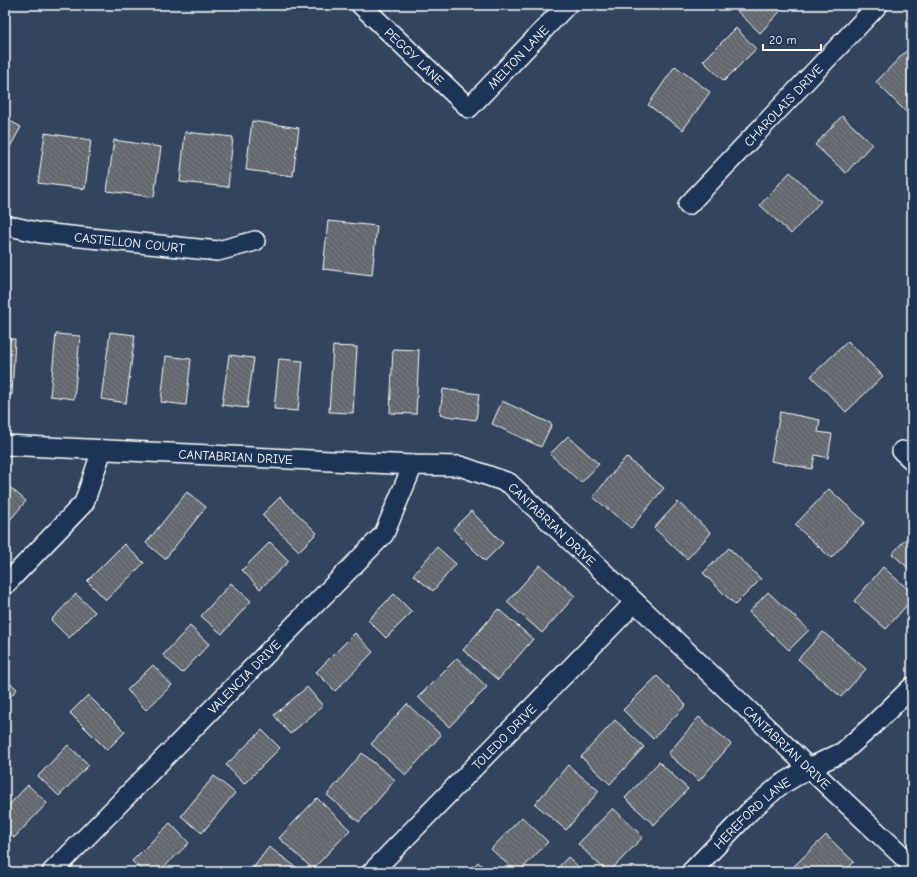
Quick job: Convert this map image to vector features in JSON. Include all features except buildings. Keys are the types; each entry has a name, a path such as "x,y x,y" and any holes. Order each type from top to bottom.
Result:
{"street":[{"name":"PEGGY LANE","path":"361,5 469,108"},
{"name":"MELTON LANE","path":"469,108 567,5"},
{"name":"CHAROLAIS DRIVE","path":"688,205 878,5"},
{"name":"CASTELLON COURT","path":"5,225 41,233 218,251 255,241"},
{"name":"CANTABRIAN DRIVE","path":"5,445 460,466 509,483 912,865"},
{"path":"5,585 84,503 102,450"},
{"name":"VALENCIA DRIVE","path":"52,872 384,534 413,465"},
{"name":"TOLEDO DRIVE","path":"372,872 636,602"},
{"name":"HEREFORD LANE","path":"691,872 749,812 779,786 809,768 843,752 912,687"}]}
